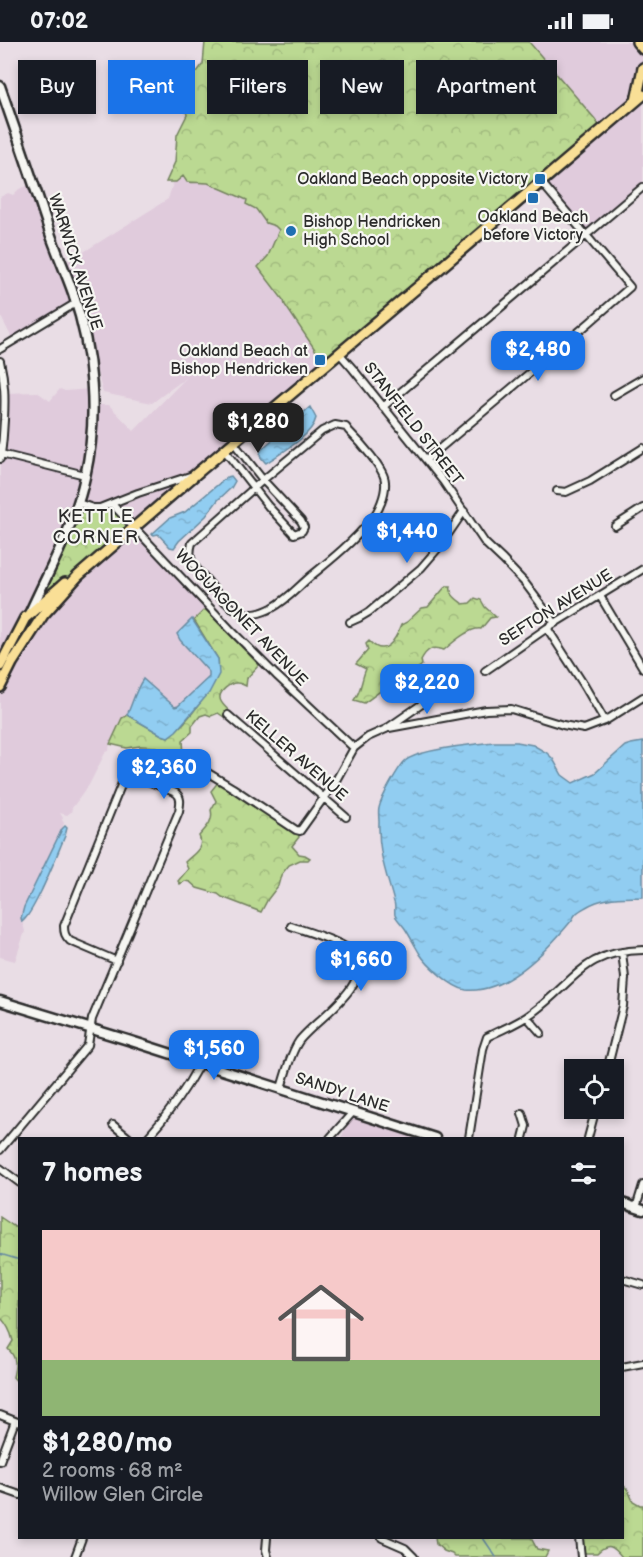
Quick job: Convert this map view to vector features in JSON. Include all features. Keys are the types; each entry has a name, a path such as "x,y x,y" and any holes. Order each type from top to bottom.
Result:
{"main road":[{"path":"12,663 43,615 78,576 641,99 643,68"},
{"name":"WARWICK AVENUE","path":"0,86 76,303 90,365 93,392 92,432 86,475 78,503 28,615 0,666"},
{"path":"28,615 63,585 90,566"},
{"name":"WARWICK AVENUE","path":"0,687 30,621 28,615"},
{"name":"SANDY LANE","path":"0,1001 432,1137"},
{"path":"624,1204 639,1209"}],"street":[{"path":"426,460 630,287 541,182"},
{"path":"383,407 643,187"},
{"path":"0,349 76,303"},
{"name":"STANFIELD STREET","path":"339,353 443,481 485,543 525,583 555,624"},
{"path":"0,361 5,389 1,457 86,475"},
{"path":"614,395 643,378"},
{"path":"335,425 346,428 355,437 381,469 386,483 380,505 365,528 290,595 272,608 252,615 238,611 226,602 194,566 189,552 192,543 199,535 263,480 322,431 335,425"},
{"path":"225,451 288,530 294,534 302,531 304,527 301,521 263,480 234,443"},
{"path":"557,491 566,492 590,481 643,448"},
{"path":"78,503 100,508 161,484 196,474"},
{"path":"268,506 279,496"},
{"name":"WOGUAGONET AVENUE","path":"112,504 230,629 354,748"},
{"path":"615,526 643,508"},
{"path":"350,622 369,612 421,568 440,546 464,511"},
{"name":"SEFTON AVENUE","path":"485,670 547,628 643,569"},
{"path":"600,596 643,668"},
{"path":"547,628 604,721"},
{"path":"185,759 300,831 324,798 354,748 368,737 386,729 455,681"},
{"path":"386,729 499,709 516,710 579,729 593,727 643,698"},
{"name":"KELLER AVENUE","path":"228,715 346,817"},
{"path":"0,1150 88,1046 92,1019 117,961 181,803 180,797 174,791 136,777 131,777 123,783 64,926 66,937 70,941 117,961"},
{"path":"281,1088 297,1044 306,1032 341,1001 353,984 358,969 352,951 291,926"},
{"path":"469,1137 483,1049 487,1037 527,1017 584,967 602,956 643,950"},
{"path":"610,1059 623,1006 625,985 622,952"},
{"path":"527,1017 541,1033"},
{"path":"148,1137 175,1104 200,1063"},
{"path":"331,1137 353,1112"},
{"path":"522,1113 526,1126 523,1137"},
{"path":"588,1137 593,1119"},
{"path":"113,1125 128,1137"},
{"path":"0,1168 18,1182"},
{"path":"639,1209 643,1185"},
{"path":"624,1280 643,1285"},
{"path":"624,1367 643,1363"},
{"path":"0,1415 17,1422 0,1461"},
{"path":"0,1488 18,1494"},
{"path":"75,1557 82,1539"},
{"path":"267,1539 268,1557"},
{"path":"384,1539 405,1548 414,1557"},
{"path":"579,1539 582,1557"}],"shaded area":[{"path":"218,42 224,60 212,60"},
{"path":"529,42 643,42 643,187 588,234 541,183 602,130 557,75 557,60 544,60"},
{"path":"207,77 207,114 241,114 320,356 327,363 135,527 208,607 177,634 209,672 209,677 175,707 144,679 135,691 135,699 127,715 122,718 110,743 109,751 104,755 89,785 71,812 67,815 60,813 64,823 62,829 24,908 21,918 25,931 15,961 0,957 0,457 5,393 37,392 50,401 60,389 65,391 91,389 92,405 109,405 134,431 187,377 152,403 103,393 66,263 168,199","holes":["79,507 91,509 87,565"]},
{"path":"33,184 75,304 13,340 0,315 0,197 8,193 13,195 19,189"},
{"path":"353,1112 417,1134 416,1137 341,1137"}],"green space":[{"path":"205,42 529,42 544,60 416,60 416,114 557,114 557,75 602,130 327,363 318,354 284,301 258,267 268,256 279,230 266,223 256,209 246,204 247,200 208,183 187,182 183,176 176,182 166,182 175,162 177,135 187,114 195,114 195,72 203,64"},
{"path":"112,504 134,527 87,565 29,623 79,507 92,509"},
{"path":"446,586 451,586 452,594 463,604 470,603 475,598 481,600 496,617 490,618 481,629 472,630 444,650 436,648 425,653 421,660 422,665 410,677 408,686 396,681 364,703 354,700 366,669 356,664 368,650 366,644 369,641 375,646 385,648 396,637 401,625 422,608 428,607"},
{"path":"205,609 259,665 247,678 246,686 238,683 231,684 223,690 220,696 221,702 228,710 228,715 237,721 230,721 218,713 211,716 206,714 200,716 192,726 192,732 183,740 184,756 165,754 157,747 127,748 110,744 122,718 127,715 168,737 193,713 209,690 218,668 218,659 194,620"},
{"path":"219,781 298,832 299,837 292,846 299,854 310,858 289,865 261,912 197,888 190,882 185,881 180,884 178,881 188,869 185,862 199,847 199,836 210,821 211,810 216,801 211,791"},
{"path":"0,1217 18,1229 18,1383 13,1377 15,1362 8,1349 13,1341 0,1317"},
{"path":"624,1486 633,1501 643,1505 643,1557 622,1557 610,1547 604,1547 597,1553 581,1553 578,1539 624,1539"},
{"path":"435,1539 532,1539 537,1549 548,1551 545,1557 455,1557 436,1544"}],"water":[{"path":"310,407 316,418 309,431 295,444 266,463 261,457 262,449"},
{"path":"231,476 235,481 231,488 174,548 170,547 158,534 152,534 170,518 185,512"},
{"path":"192,619 218,659 219,674 209,693 168,737 127,715 143,679 175,707 209,677 209,672 177,634"},
{"path":"494,742 533,745 547,753 562,775 573,783 595,773 625,746 643,742 643,897 606,899 593,903 576,914 539,956 511,977 496,985 466,990 447,981 428,964 395,915 395,904 381,853 379,810 394,776 405,761 422,753"},
{"path":"65,826 67,828 65,836 45,882 33,907 22,922 24,907"}],"waterway":[{"path":"0,1254 18,1259"},
{"path":"484,1539 496,1557"}],"place":[{"name":"Oakland Beach opposite Victory","path":"540,179"},
{"name":"Oakland Beach before Victory","path":"533,198"},
{"name":"Bishop Hendricken High School","path":"291,231"},
{"name":"Oakland Beach at Bishop Hendricken","path":"320,360"}],"district":[{"name":"KETTLE CORNER","path":"96,526"}]}
